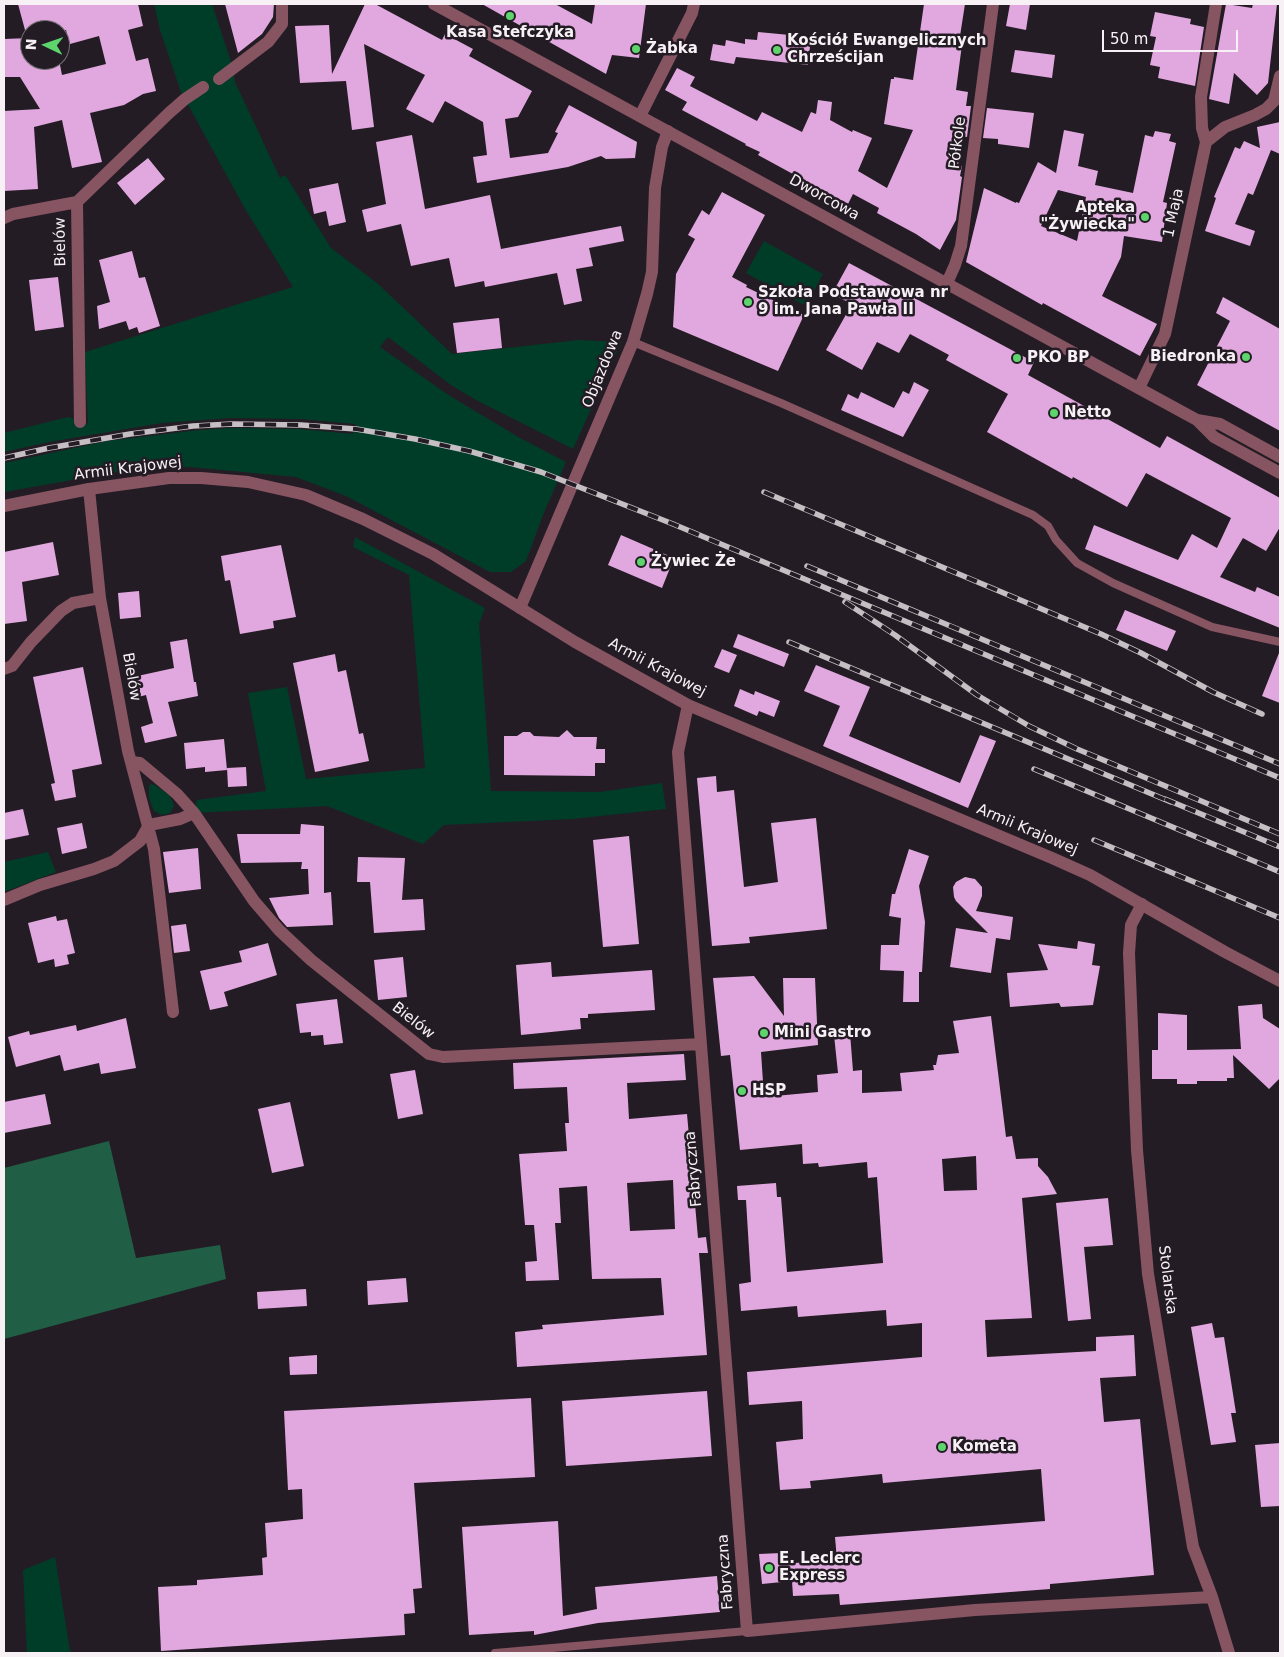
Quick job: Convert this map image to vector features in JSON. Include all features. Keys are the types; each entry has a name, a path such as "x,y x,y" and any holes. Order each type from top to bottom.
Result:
{"street":[{"path":"219,79 268,42 282,24 282,4"},
{"name":"Dworcowa","path":"434,4 1197,420 1214,438 1280,473"},
{"path":"640,116 692,13 694,4"},
{"name":"Półkole","path":"947,283 961,246 993,4"},
{"path":"1216,4 1201,97 1202,128 1206,142 1225,127 1255,116 1266,109 1274,101 1280,76"},
{"name":"Bielów","path":"80,422 77,202 169,112 202,87"},
{"name":"Objazdowa","path":"520,608 633,342 652,272 655,188 662,147 668,131"},
{"name":"1 Maja","path":"1139,388 1165,334 1206,142"},
{"path":"4,218 13,214 77,202"},
{"name":"Dworcowa","path":"1197,420 1220,424 1280,457"},
{"name":"Armii Krajowej","path":"4,506 89,489 169,478 201,478 248,482 306,495 363,519 424,550 626,671 688,705 1090,875 1280,981"},
{"name":"Bielów","path":"89,489 100,598 128,751 154,848 173,1012"},
{"path":"4,669 12,666 31,642 61,612 73,603 100,598"},
{"name":"Fabryczna","path":"688,705 678,752 747,1631"},
{"name":"Bielów","path":"132,762 140,763 177,794 194,814 254,901 279,930 311,960 428,1054 444,1057 701,1044"},
{"path":"4,900 40,885 114,860 140,841 149,825 180,820 194,814"},
{"name":"Stolarska","path":"1142,904 1131,925 1129,953 1137,1150 1148,1274 1193,1547 1212,1597 1229,1653"},
{"path":"747,1631 975,1610 1212,1597"}],"lane":[{"path":"633,342 781,403 1034,515 1048,526 1056,540 1077,563 1113,583 1212,627 1280,642"},
{"path":"495,1653 747,1631"}],"green space":[{"path":"154,4 212,4 233,68 235,82 280,178 285,175 331,248 377,283 452,354 579,340 621,342 573,449 476,400 451,385 388,337 380,347 450,396 520,438 566,462 526,561 511,572 490,572 346,496 296,477 189,467 129,470 4,492 4,463 107,441 231,428 299,429 353,434 356,424 302,419 231,418 162,423 49,442 4,452 4,433 68,417 88,424 85,352 293,287 244,207 181,92 160,30"},
{"path":"764,241 823,274 806,306 746,273"},
{"path":"355,537 485,608 479,624 491,791 600,792 662,783 666,809 572,819 444,825 423,844 327,806 194,813 197,800 266,791 248,693 287,687 306,779 425,768 409,575 353,547"},
{"path":"151,784 170,796 174,806 170,813 162,815 154,811 149,798 149,786"},
{"path":"48,852 56,872 4,892 4,862"},
{"path":"109,1141 136,1258 220,1245 226,1279 4,1339 4,1168"},
{"path":"55,1557 70,1651 74,1653 27,1653 23,1570"}],"building":[{"path":"18,4 138,4 143,26 128,30 136,61 148,58 156,91 143,94 124,105 90,113 102,162 72,168 62,120 34,127 38,189 4,191 4,111 40,109 20,77 4,77 4,39 20,38 20,70 61,70 62,75 106,64 99,36 70,44 70,20 22,20"},
{"path":"225,4 274,4 273,17 262,34 238,53"},
{"path":"365,4 375,4 442,40 445,34 473,49 469,56 532,91 518,117 505,119 510,158 548,153 558,133 555,132 569,105 637,142 635,158 606,159 601,156 568,167 477,183 473,157 487,155 483,122 445,101 433,123 406,109 425,75 364,44 374,127 352,130 346,81 300,83 295,26 329,25 332,74"},
{"path":"482,4 555,4 592,24 595,4 646,4 639,58 612,55 606,74"},
{"path":"924,4 965,4 960,36 963,37 956,90 968,92 966,106 971,106 967,137 962,136 958,165 962,166 960,176 962,177 956,220 940,250 916,234 877,213 879,208 853,194 848,204 758,155 760,152 682,110 687,102 665,90 677,68 695,77 690,86 757,121 762,112 802,132 811,112 816,114 818,100 832,102 830,120 852,132 853,130 872,138 858,171 887,188 913,130 884,124 891,79 894,79 894,77 913,80"},
{"path":"1010,4 1030,4 1026,30 1006,26"},
{"path":"1226,4 1252,8 1253,4 1277,4 1268,83 1257,95 1234,73 1229,104 1209,99"},
{"path":"1155,12 1191,19 1190,24 1204,27 1195,86 1158,78 1160,67 1150,65 1156,37 1150,36"},
{"name":"Kościół Ewangelicznych Chrześcijan","path":"758,32 811,37 808,65 736,57 734,64 710,60 713,44 725,46 726,40 745,44 745,39 757,40"},
{"path":"1015,50 1055,55 1052,78 1011,72"},
{"path":"987,108 1034,113 1029,148 998,144 998,139 983,138"},
{"path":"1280,122 1280,154 1271,150 1253,195 1248,193 1235,224 1255,231 1250,246 1205,231 1216,198 1214,197 1235,147 1240,149 1244,141 1260,148 1257,127"},
{"path":"1064,130 1084,134 1078,166 1098,171 1095,185 1133,193 1145,135 1153,137 1155,131 1171,134 1169,141 1176,143 1163,202 1167,203 1162,242 1124,236 1121,257 1102,296 1157,324 1140,356 1043,303 1042,305 966,262 984,188 1019,203 1038,162 1056,173","holes":["1058,190 1086,197 1077,241 1041,226"]},
{"path":"412,135 425,209 490,195 501,249 621,226 624,241 589,248 593,266 576,269 582,301 564,305 557,273 485,287 484,281 455,287 449,258 411,266 401,224 367,232 362,210 386,204 376,142"},
{"path":"148,158 165,179 135,205 117,183"},
{"path":"338,183 346,222 329,226 326,211 314,214 309,189"},
{"path":"722,192 765,215 732,277 747,285 746,287 804,315 778,371 673,327 676,274 695,239 688,235 702,210 709,215"},
{"path":"132,251 139,278 145,277 160,326 139,333 137,327 129,330 126,321 99,329 97,306 110,302 99,260"},
{"path":"849,263 1034,362 1028,375 1160,448 1167,436 1280,498 1280,527 1266,551 1243,538 1220,577 1255,592 1257,587 1280,597 1280,628 1085,549 1094,525 1178,560 1192,534 1217,548 1231,518 1146,473 1127,507 987,432 1008,394 946,360 949,355 910,334 899,353 877,342 862,370 826,350 852,304 832,294"},
{"path":"58,277 64,327 35,331 29,280"},
{"name":"Biedronka","path":"1223,297 1280,329 1280,431 1197,385 1230,321 1216,313"},
{"path":"499,318 502,348 457,353 453,323"},
{"path":"914,382 929,390 903,437 841,410 848,394 858,399 861,392 894,408 903,391 909,394"},
{"name":"Żywiec Że","path":"621,535 674,558 662,588 608,565"},
{"path":"53,542 59,575 22,582 27,621 4,624 4,552"},
{"path":"281,545 296,617 273,621 274,628 240,634 230,580 225,581 221,556"},
{"path":"139,591 141,617 120,619 118,593"},
{"path":"1125,610 1176,631 1167,651 1116,630"},
{"path":"738,634 789,654 784,667 733,647"},
{"path":"187,639 198,696 168,702 177,736 145,743 141,727 153,723 146,695 138,697 133,677 174,668 170,642"},
{"path":"722,649 737,655 729,673 714,667"},
{"path":"1280,653 1280,703 1262,696"},
{"path":"335,654 338,672 346,670 359,734 363,733 369,761 315,772 293,663"},
{"path":"816,665 870,687 849,736 960,783 980,735 996,741 968,808 823,746 840,706 804,691"},
{"path":"83,667 102,764 72,770 76,797 55,801 51,784 55,783 33,677"},
{"path":"740,689 754,695 755,691 780,701 774,717 759,711 757,716 734,706"},
{"path":"567,730 574,737 597,737 596,749 605,749 605,763 595,763 595,776 504,775 504,736 517,736 523,732 530,732 534,736 559,737"},
{"path":"224,739 227,770 205,772 205,767 186,769 184,743"},
{"path":"246,767 247,786 228,787 227,768"},
{"path":"716,776 717,792 734,790 744,887 778,882 771,823 816,818 827,929 749,937 750,943 712,946 697,778"},
{"path":"23,809 29,835 4,840 4,813"},
{"path":"82,823 87,848 62,854 57,828"},
{"path":"301,824 324,826 324,893 331,892 333,925 287,927 279,918 269,898 309,894 308,869 301,869 302,862 241,863 237,834 300,834"},
{"path":"629,836 639,944 603,947 593,840"},
{"path":"198,848 201,889 169,893 163,852"},
{"path":"909,849 929,856 919,886 925,922 922,972 919,972 919,1002 903,1002 904,971 880,970 881,945 899,945 901,918 889,916 892,894 895,894"},
{"path":"358,857 405,858 402,900 423,899 425,930 374,933 370,882 357,882"},
{"path":"965,877 975,879 982,887 982,896 976,911 1013,917 1010,940 996,938 991,973 950,967 956,928 988,933 954,897 953,887 956,882"},
{"path":"56,916 57,921 67,919 75,953 67,955 69,964 55,967 54,959 38,963 28,923"},
{"path":"186,924 190,951 174,953 171,926"},
{"path":"1078,941 1095,944 1092,965 1100,966 1093,1005 1061,1007 1059,1003 1010,1007 1007,973 1048,970 1038,944 1077,949"},
{"path":"268,943 277,975 224,992 228,1006 210,1010 200,971 242,962 239,951"},
{"path":"403,957 407,997 378,1000 374,960"},
{"path":"551,962 552,977 652,970 655,1010 588,1014 588,1018 580,1018 581,1029 521,1035 516,965"},
{"path":"754,976 784,1016 783,978 815,978 818,1045 761,1052 764,1097 818,1092 817,1075 838,1073 834,1035 850,1033 853,1071 862,1070 862,1093 902,1091 900,1073 934,1070 933,1065 936,1065 938,1055 959,1053 953,1021 991,1016 1006,1137 1012,1136 1016,1159 1038,1158 1038,1166 1048,1177 1057,1194 1022,1198 1032,1318 985,1320 987,1357 1096,1351 1096,1337 1134,1335 1136,1376 1100,1378 1104,1422 1140,1419 1154,1575 1050,1584 1050,1589 840,1605 839,1594 793,1596 792,1581 762,1584 759,1554 781,1553 781,1564 837,1560 835,1537 1045,1521 1041,1469 883,1483 882,1474 810,1481 811,1488 780,1490 776,1442 803,1439 802,1401 749,1405 747,1372 922,1357 922,1323 887,1326 886,1310 798,1317 797,1306 741,1311 739,1284 751,1282 746,1200 738,1200 737,1186 776,1183 777,1197 781,1197 787,1272 883,1263 877,1177 868,1178 867,1162 819,1167 818,1163 803,1164 802,1144 740,1150 730,1055 721,1056 713,978","holes":["976,1156 977,1190 944,1191 942,1159"]},
{"path":"337,999 343,1043 324,1045 323,1035 311,1036 311,1032 300,1033 296,1004"},
{"path":"1262,1004 1263,1018 1280,1029 1280,1078 1269,1089 1233,1055 1234,1078 1227,1078 1227,1081 1197,1081 1197,1084 1177,1084 1177,1079 1152,1079 1152,1050 1158,1050 1158,1013 1187,1015 1187,1050 1241,1049 1238,1006"},
{"path":"126,1018 136,1068 101,1074 99,1063 64,1071 60,1055 16,1067 8,1037 29,1031 30,1035 76,1025 77,1031"},
{"path":"684,1054 686,1080 627,1083 629,1119 687,1114 698,1238 706,1237 708,1253 699,1253 707,1355 517,1367 515,1332 543,1329 542,1325 664,1315 661,1278 592,1279 587,1186 559,1188 561,1223 555,1223 559,1280 526,1281 525,1262 537,1261 534,1225 525,1225 519,1154 567,1151 565,1123 569,1123 567,1087 514,1089 513,1063","holes":["673,1180 675,1229 630,1231 627,1183"]},
{"path":"415,1070 423,1114 398,1119 390,1074"},
{"path":"45,1094 51,1124 4,1133 4,1102"},
{"path":"290,1102 304,1166 272,1173 258,1109"},
{"path":"1108,1198 1113,1245 1084,1247 1091,1319 1068,1321 1056,1203"},
{"path":"406,1278 408,1302 368,1305 367,1281"},
{"path":"306,1289 307,1306 258,1309 257,1292"},
{"path":"1212,1323 1215,1338 1224,1337 1236,1413 1231,1413 1236,1442 1211,1445 1191,1327"},
{"path":"317,1355 317,1374 290,1375 289,1357"},
{"path":"707,1391 712,1456 566,1466 562,1401"},
{"path":"531,1398 535,1477 414,1483 422,1588 413,1589 415,1613 404,1614 405,1635 161,1651 158,1587 197,1585 197,1580 263,1575 262,1558 267,1557 265,1523 303,1519 302,1489 288,1490 284,1411"},
{"path":"1280,1443 1280,1506 1261,1507 1255,1445"},
{"path":"558,1521 563,1616 597,1609 595,1587 717,1576 720,1612 598,1623 534,1635 534,1631 469,1635 462,1527"}],"railway":[{"path":"4,458 130,434 193,426 232,424 301,425 356,429 469,451 541,472 673,524 1280,778"},
{"path":"764,492 1101,634 1141,653 1213,692 1262,714"},
{"path":"807,566 1280,764"},
{"path":"845,602 895,635 977,695 1029,726 1077,749 1280,834"},
{"path":"789,642 1171,802"},
{"path":"1034,769 1280,872"},
{"path":"1165,799 1280,847"},
{"path":"1094,840 1280,918"}],"place":[{"name":"Kasa Stefczyka","path":"510,16"},
{"name":"Żabka","path":"636,49"},
{"name":"Kościół Ewangelicznych Chrześcijan","path":"777,50"},
{"name":"Apteka \"Żywiecka\"","path":"1145,217"},
{"name":"Szkoła Podstawowa nr 9 im. Jana Pawła II","path":"748,302"},
{"name":"Biedronka","path":"1246,357"},
{"name":"PKO BP","path":"1017,358"},
{"name":"Netto","path":"1054,413"},
{"name":"Żywiec Że","path":"641,562"},
{"name":"Mini Gastro","path":"764,1033"},
{"name":"HSP","path":"742,1091"},
{"name":"Kometa","path":"942,1447"},
{"name":"E. Leclerc Express","path":"769,1568"}]}
